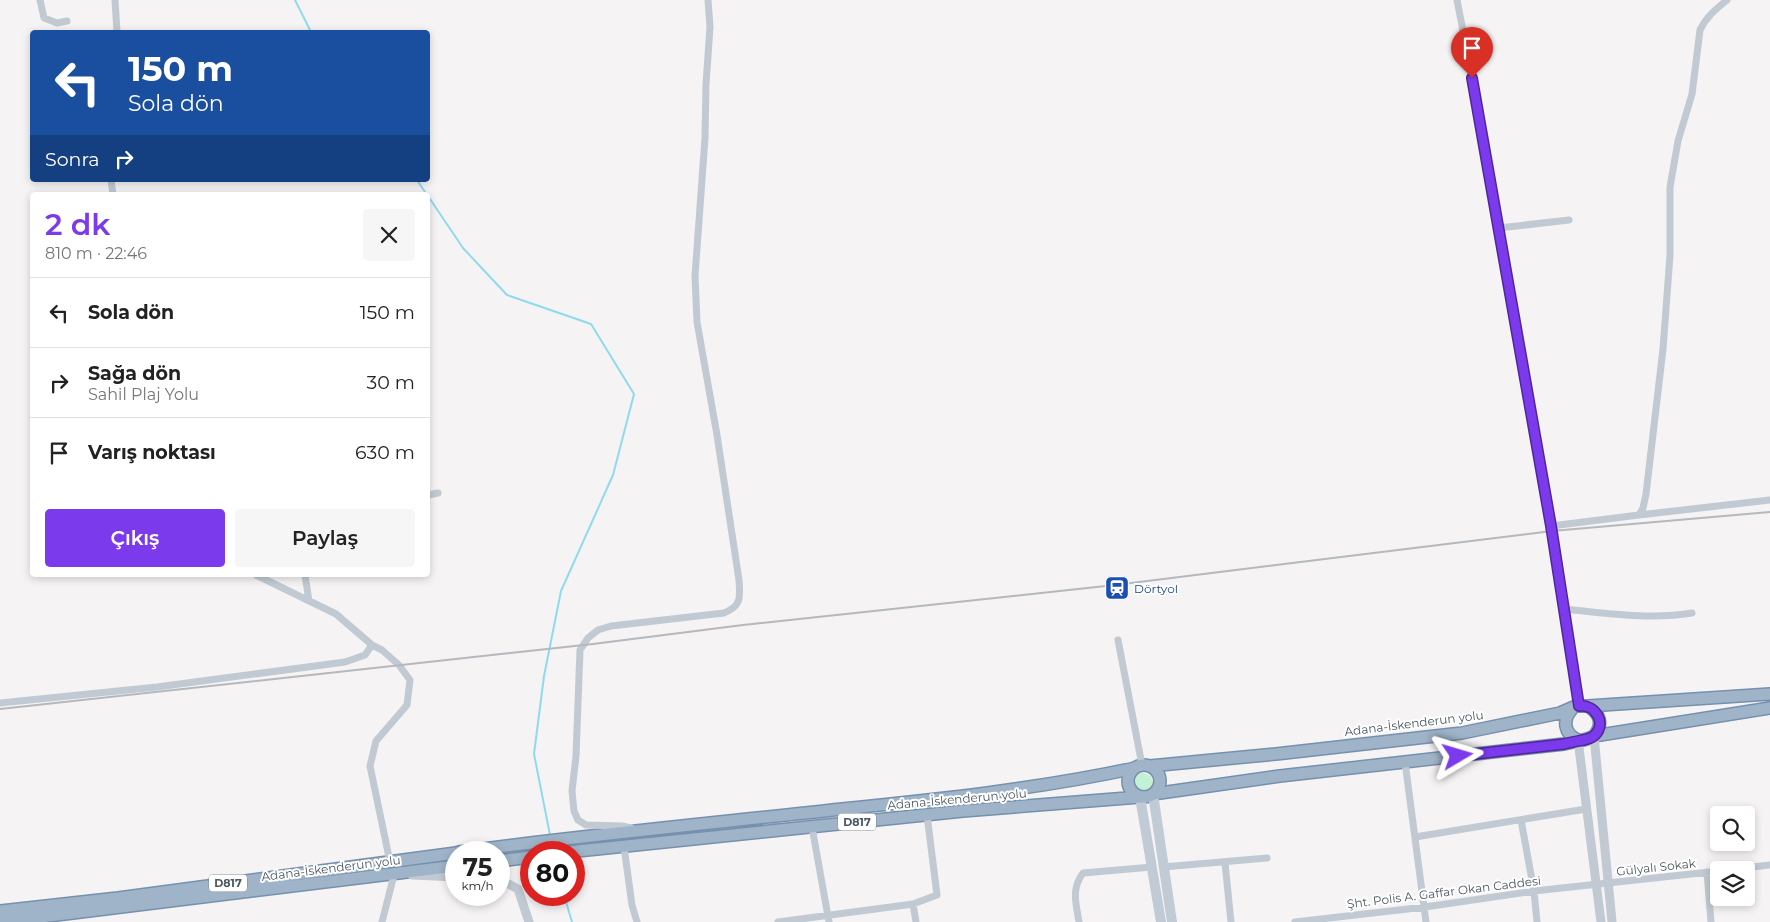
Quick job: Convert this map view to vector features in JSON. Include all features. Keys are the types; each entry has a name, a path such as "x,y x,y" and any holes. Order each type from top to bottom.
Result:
{"highway":[{"name":"Adana-İskenderun yolu","path":"1142,766 1286,753 1462,733 1580,707 1770,694"},
{"path":"1153,794 1158,789 1160,778 1155,768 1142,766 1128,776 1129,786 1135,794 1145,797 1153,794 1280,776 1564,744 1589,739 1598,731 1600,720 1597,714 1580,707 1566,718 1565,724 1569,734 1578,740"},
{"path":"1594,736 1770,708"},
{"name":"D817","path":"510,846 961,796 1066,781 1142,766"},
{"name":"Adana-İskenderun yolu","path":"585,851 928,815 1140,797"},
{"name":"D817","path":"0,911 118,898 445,855"},
{"path":"390,862 394,875"},
{"name":"Adana-İskenderun yolu","path":"0,922 445,868"}],"main road":[{"path":"1153,794 1172,922"},
{"path":"1140,797 1161,922"}],"street":[{"path":"40,0 44,18 57,23 66,21"},
{"path":"115,0 117,30"},
{"path":"641,831 622,826 586,825 578,820 574,811 572,791 576,756 580,650 588,638 598,630 624,623 724,613 736,606 739,601 739,580 718,435 697,322 696,304 696,260 710,27 708,0"},
{"path":"1456,0 1499,228 1551,526 1580,707"},
{"path":"1639,515 1643,508 1646,494 1663,349 1670,255 1670,187 1678,141 1692,94 1700,30 1708,16 1727,0"},
{"path":"1499,228 1569,220"},
{"path":"430,495 438,493"},
{"path":"1551,526 1770,500"},
{"path":"260,577 336,614 399,665 410,680 406,705 376,741 370,766 390,862"},
{"path":"304,577 309,601"},
{"path":"1564,609 1620,615 1676,616 1692,613"},
{"path":"1118,640 1142,766"},
{"path":"0,703 157,687 346,662 365,655 372,645"},
{"path":"1594,736 1612,922"},
{"path":"1578,740 1600,922"},
{"path":"1405,762 1426,922"},
{"path":"1415,837 1586,808"},
{"path":"778,922 828,918 913,904 937,896 928,815"},
{"path":"1521,820 1534,891 1537,922"},
{"path":"812,827 828,918"},
{"path":"624,847 632,904 637,922"},
{"path":"1163,867 1267,858"},
{"path":"1225,863 1231,922"},
{"path":"1755,867 1770,865"},
{"path":"1079,922 1076,883 1083,873 1152,867"},
{"path":"1707,872 1711,922"},
{"name":"Gülyalı Sokak","path":"1596,885 1710,872"},
{"path":"382,922 394,875 445,877"},
{"path":"510,885 518,889 529,922"},
{"name":"Şht. Polis A. Gaffar Okan Caddesi","path":"1295,922 1425,907 1534,891 1596,885"},
{"path":"913,904 916,922"}],"green space":[{"path":"1143,773 1150,776 1153,783 1150,790 1143,793 1136,790 1133,783 1136,776"}],"waterway":[{"path":"295,0 310,30"},
{"path":"418,182 425,192"},
{"path":"430,199 463,248 507,295 591,324 634,394 613,475 561,591 544,676 534,754 550,835"},
{"path":"567,906 572,922"}],"railway":[{"path":"0,709 1115,585 1552,531 1770,512"}],"place":[{"name":"Dörtyol","path":"1117,588"}],"route":[{"path":"1458,756 1564,744 1589,739 1594,736 1600,726 1600,720 1594,710 1588,706 1579,706 1551,526 1472,78"}]}
